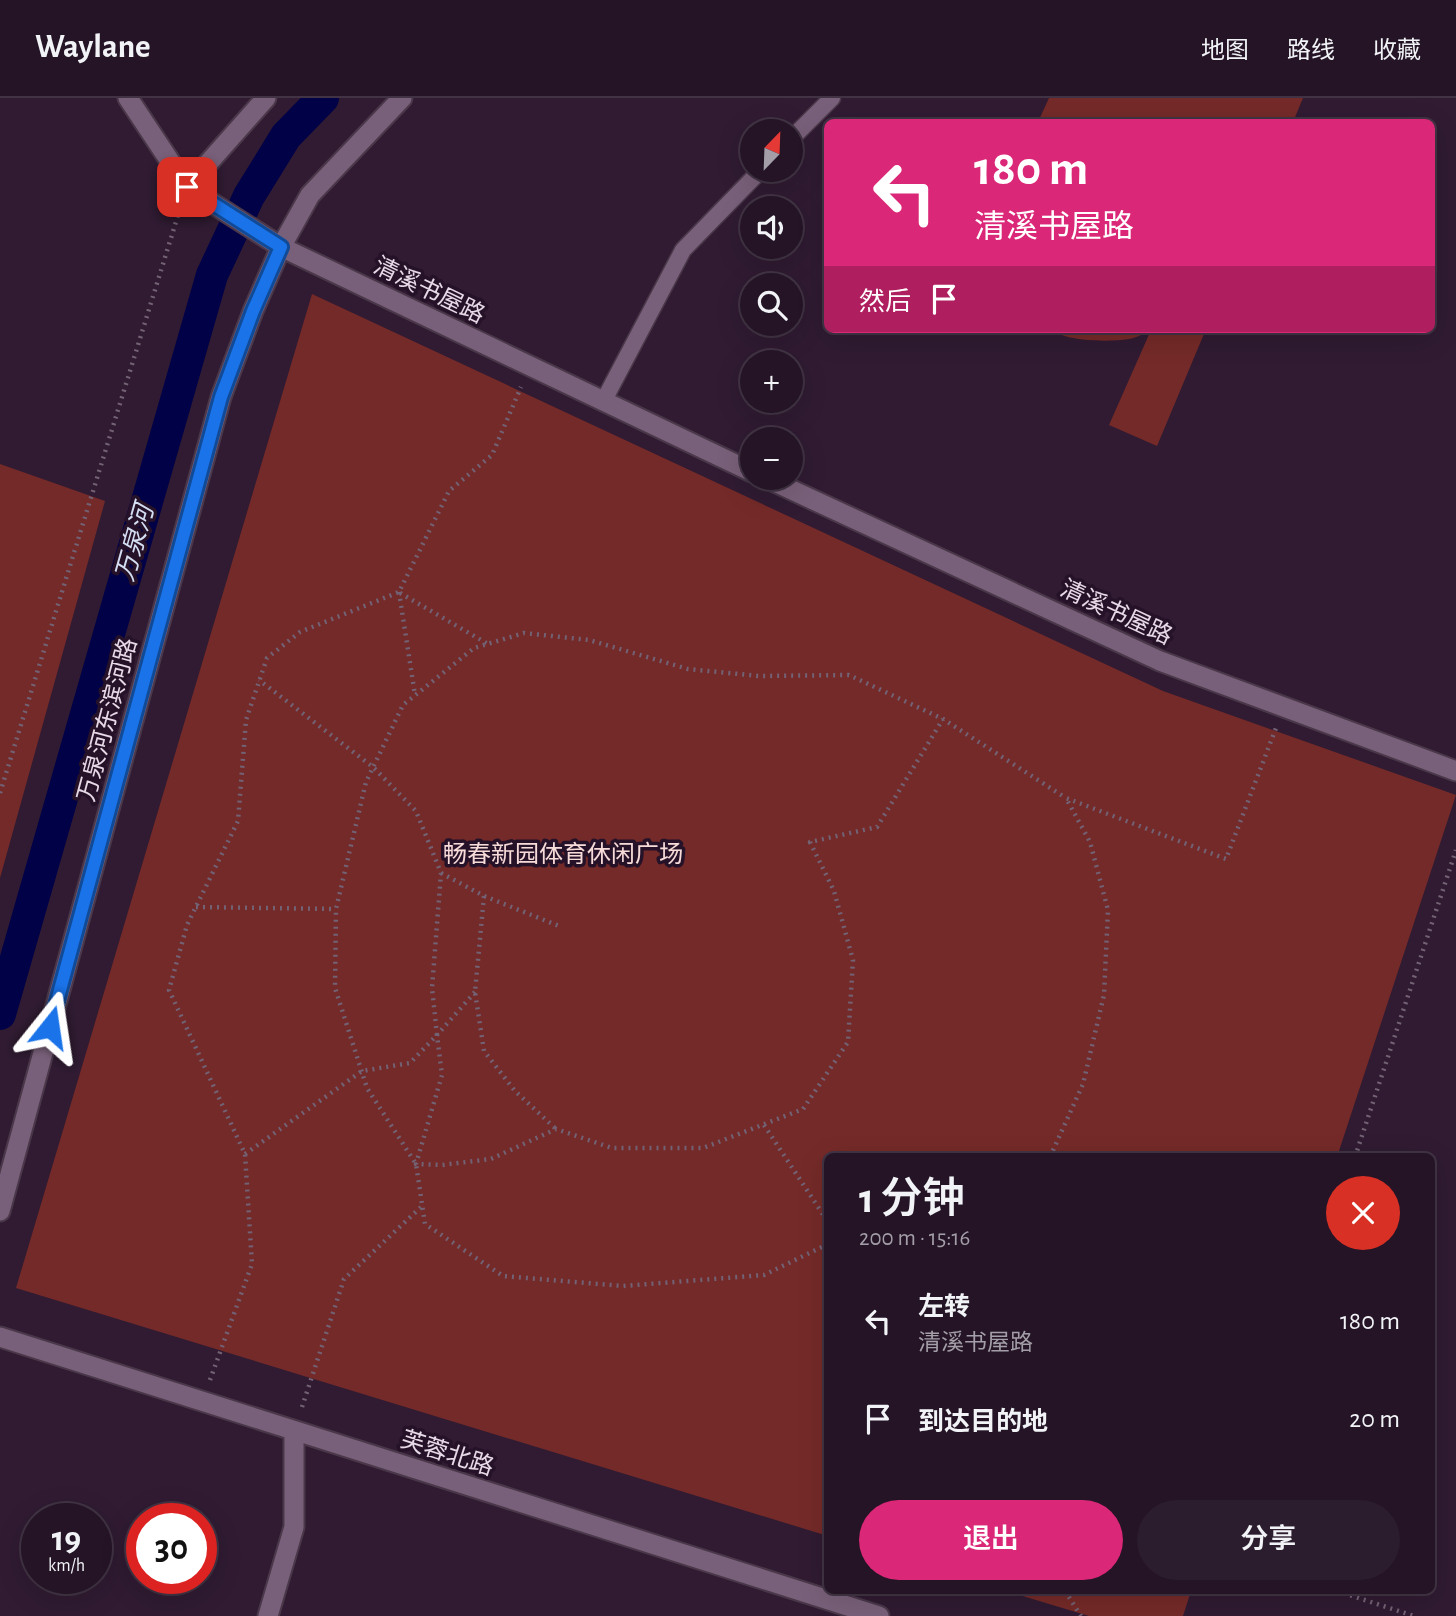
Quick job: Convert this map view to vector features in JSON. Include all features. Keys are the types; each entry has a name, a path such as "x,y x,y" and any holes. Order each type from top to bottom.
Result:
{"street":[{"name":"清溪书屋路","path":"128,98 187,187 281,247 740,466"},
{"path":"187,187 266,98"},
{"name":"万泉河东滨河路","path":"0,1211 221,397 253,311 281,247 310,195 402,98"},
{"name":"清溪书屋路","path":"792,490 1160,661 1456,771"},
{"name":"芙蓉北路","path":"0,1337 879,1616"},
{"path":"268,1616 295,1527 295,1431"}],"lane":[{"path":"803,127 832,98"},
{"path":"603,402 683,250 749,182"}],"path":[{"path":"0,793 187,187"},
{"path":"415,695 399,592 449,491 492,455 530,367"},
{"path":"399,592 488,644"},
{"path":"202,1402 252,1264 245,1154 169,989 187,925 238,821 246,720 267,658 300,632 399,592"},
{"path":"416,1164 367,1088 335,988 336,909 366,782 403,705 474,648 524,633 589,640 688,668 759,676 849,675 943,719 1066,797 1226,859 1284,708"},
{"path":"259,680 373,767 416,811 441,873 432,988 442,1075 416,1164 425,1224 503,1276 623,1286 764,1275 824,1246"},
{"path":"484,896 475,992 484,1051 515,1091 556,1129 612,1149 704,1148 764,1125 803,1109 848,1042 853,960 834,891 810,842 877,827 943,719"},
{"path":"1052,1153 1083,1084 1104,995 1108,910 1090,842 1066,797"},
{"path":"1356,1153 1456,850"},
{"path":"441,873 484,896 559,926"},
{"path":"196,907 336,909"},
{"path":"245,1154 362,1071 410,1063 475,992"},
{"path":"764,1125 824,1216"},
{"path":"416,1164 442,1165 491,1158 556,1129"},
{"path":"295,1431 344,1279 422,1207"},
{"path":"1067,1594 1081,1616"},
{"path":"1346,1594 1414,1616"}],"green space":[{"path":"1049,98 1303,98 1294,119 1039,119"},
{"name":"畅春新园体育休闲广场","path":"312,294 1163,691 1456,795 1338,1153 824,1153 824,1535 16,1288"},
{"path":"1057,333 1144,333 1121,340 1099,341"},
{"path":"1150,333 1204,333 1157,446 1109,425"},
{"path":"0,464 105,501 0,878"},
{"path":"1016,1594 1190,1594 1183,1616 1089,1616"}],"waterway":[{"name":"万泉河","path":"0,1014 212,275 249,196 286,136 323,98"}],"route":[{"path":"50,1027 221,397 253,311 281,247 187,187"}]}
